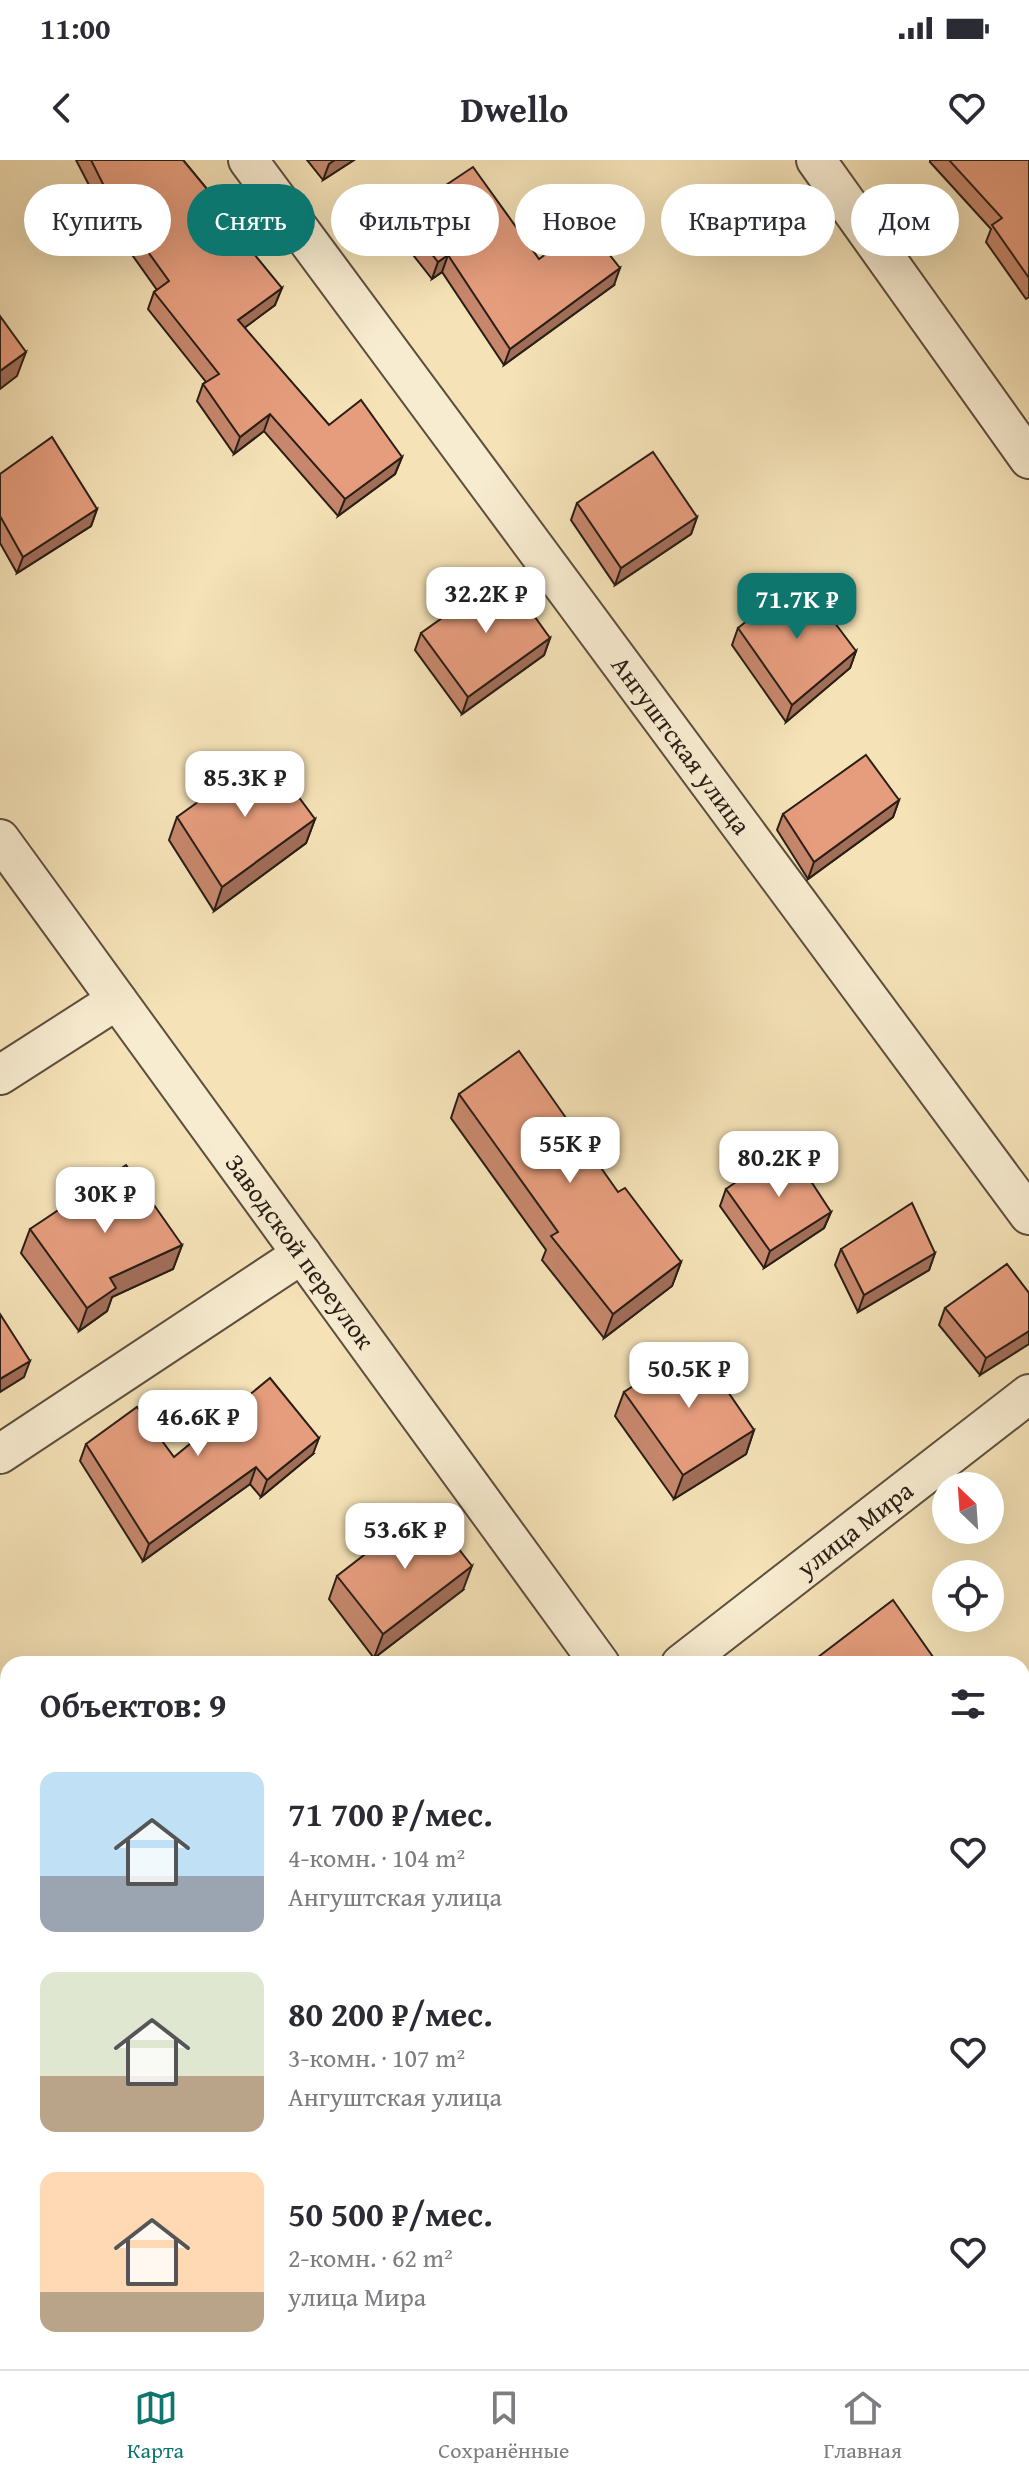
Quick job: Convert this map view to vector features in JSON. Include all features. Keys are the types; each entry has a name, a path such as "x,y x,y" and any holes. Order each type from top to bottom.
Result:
{"street":[{"name":"Ангуштская улица","path":"248,160 1029,1215"},
{"path":"816,160 1029,459"},
{"name":"Заводской переулок","path":"0,839 594,1656"},
{"path":"0,1075 117,1000"},
{"path":"0,1454 302,1254"},
{"name":"улица Мира","path":"691,1656 1029,1394"}],"building":[{"path":"91,160 183,160 203,184 187,184 187,256 256,256 282,288 238,320 329,425 361,400 402,457 345,499 270,414 240,437 203,384 219,374 154,292 169,281 151,256 171,256 171,184 103,184"},
{"path":"949,160 1029,160 1029,278 992,225 1002,218"},
{"path":"473,167 485,184 448,184"},
{"path":"499,203 515,226 515,256 537,256 539,259 543,256 611,256 620,268 510,349 449,256 499,256"},
{"path":"0,316 26,352 0,371"},
{"path":"52,437 97,509 23,557 0,516 0,474"},
{"path":"653,452 697,517 621,568 577,503"},
{"path":"504,574 550,638 468,697 421,633"},
{"path":"801,578 856,651 792,705 738,628"},
{"path":"266,753 315,819 222,887 177,817"},
{"path":"866,755 899,800 814,862 783,814"},
{"path":"519,1051 618,1192 625,1188 681,1262 613,1314 551,1236 558,1232 459,1094"},
{"path":"788,1146 831,1212 770,1251 726,1189"},
{"path":"126,1165 182,1245 110,1278 116,1288 87,1308 30,1229"},
{"path":"912,1203 935,1253 864,1295 841,1249"},
{"path":"1007,1264 1029,1293 1029,1331 986,1358 945,1308"},
{"path":"0,1314 30,1361 0,1379"},
{"path":"696,1345 754,1430 683,1475 624,1392"},
{"path":"270,1378 319,1438 267,1480 256,1467 149,1544 86,1444 137,1407 174,1457"},
{"path":"426,1507 472,1566 383,1634 337,1576"},
{"path":"893,1600 932,1656 820,1656"}]}
